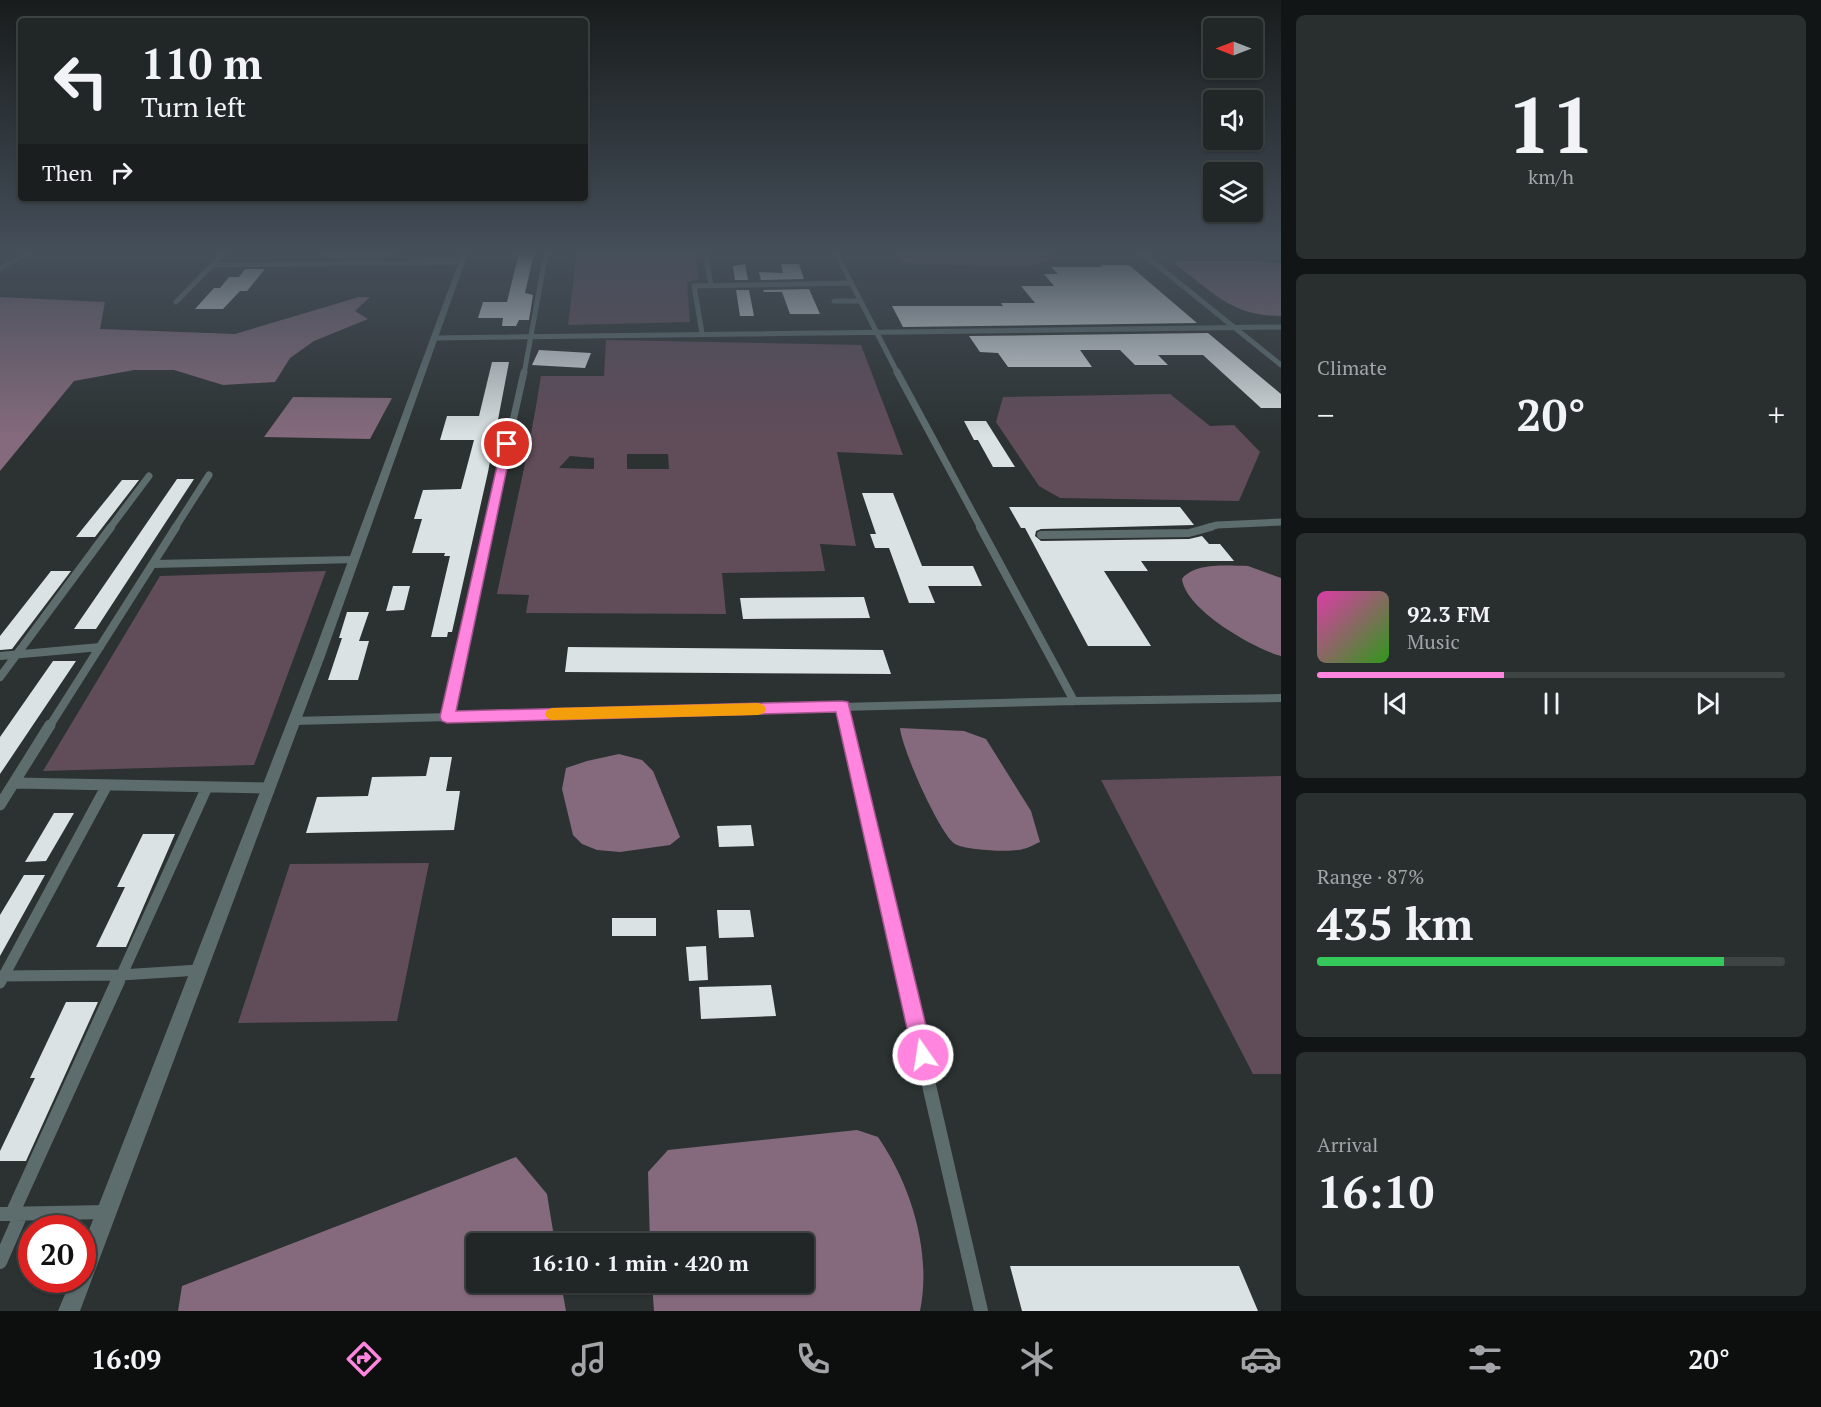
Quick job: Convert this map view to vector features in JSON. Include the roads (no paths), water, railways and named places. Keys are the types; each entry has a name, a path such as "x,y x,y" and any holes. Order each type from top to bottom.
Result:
{"street":[{"path":"96,1240 294,721 443,314"},
{"path":"153,564 353,560"},
{"path":"69,1311 76,1293"}],"lane":[{"path":"447,717 536,314"},
{"path":"699,314 702,333"},
{"path":"866,314 1074,701"},
{"path":"1218,314 1281,365"},
{"path":"434,338 874,330 1281,327"},
{"path":"0,805 209,475"},
{"path":"0,677 149,476"},
{"path":"1041,535 1189,533 1216,525 1281,522"},
{"path":"0,656 100,647"},
{"path":"294,721 842,706 1281,698"},
{"path":"842,706 981,1311"},
{"path":"15,783 268,788"},
{"path":"1,978 107,785"},
{"path":"0,1262 11,1214 207,787"},
{"path":"1,978 121,975 199,970"},
{"path":"11,1214 106,1212"}]}
